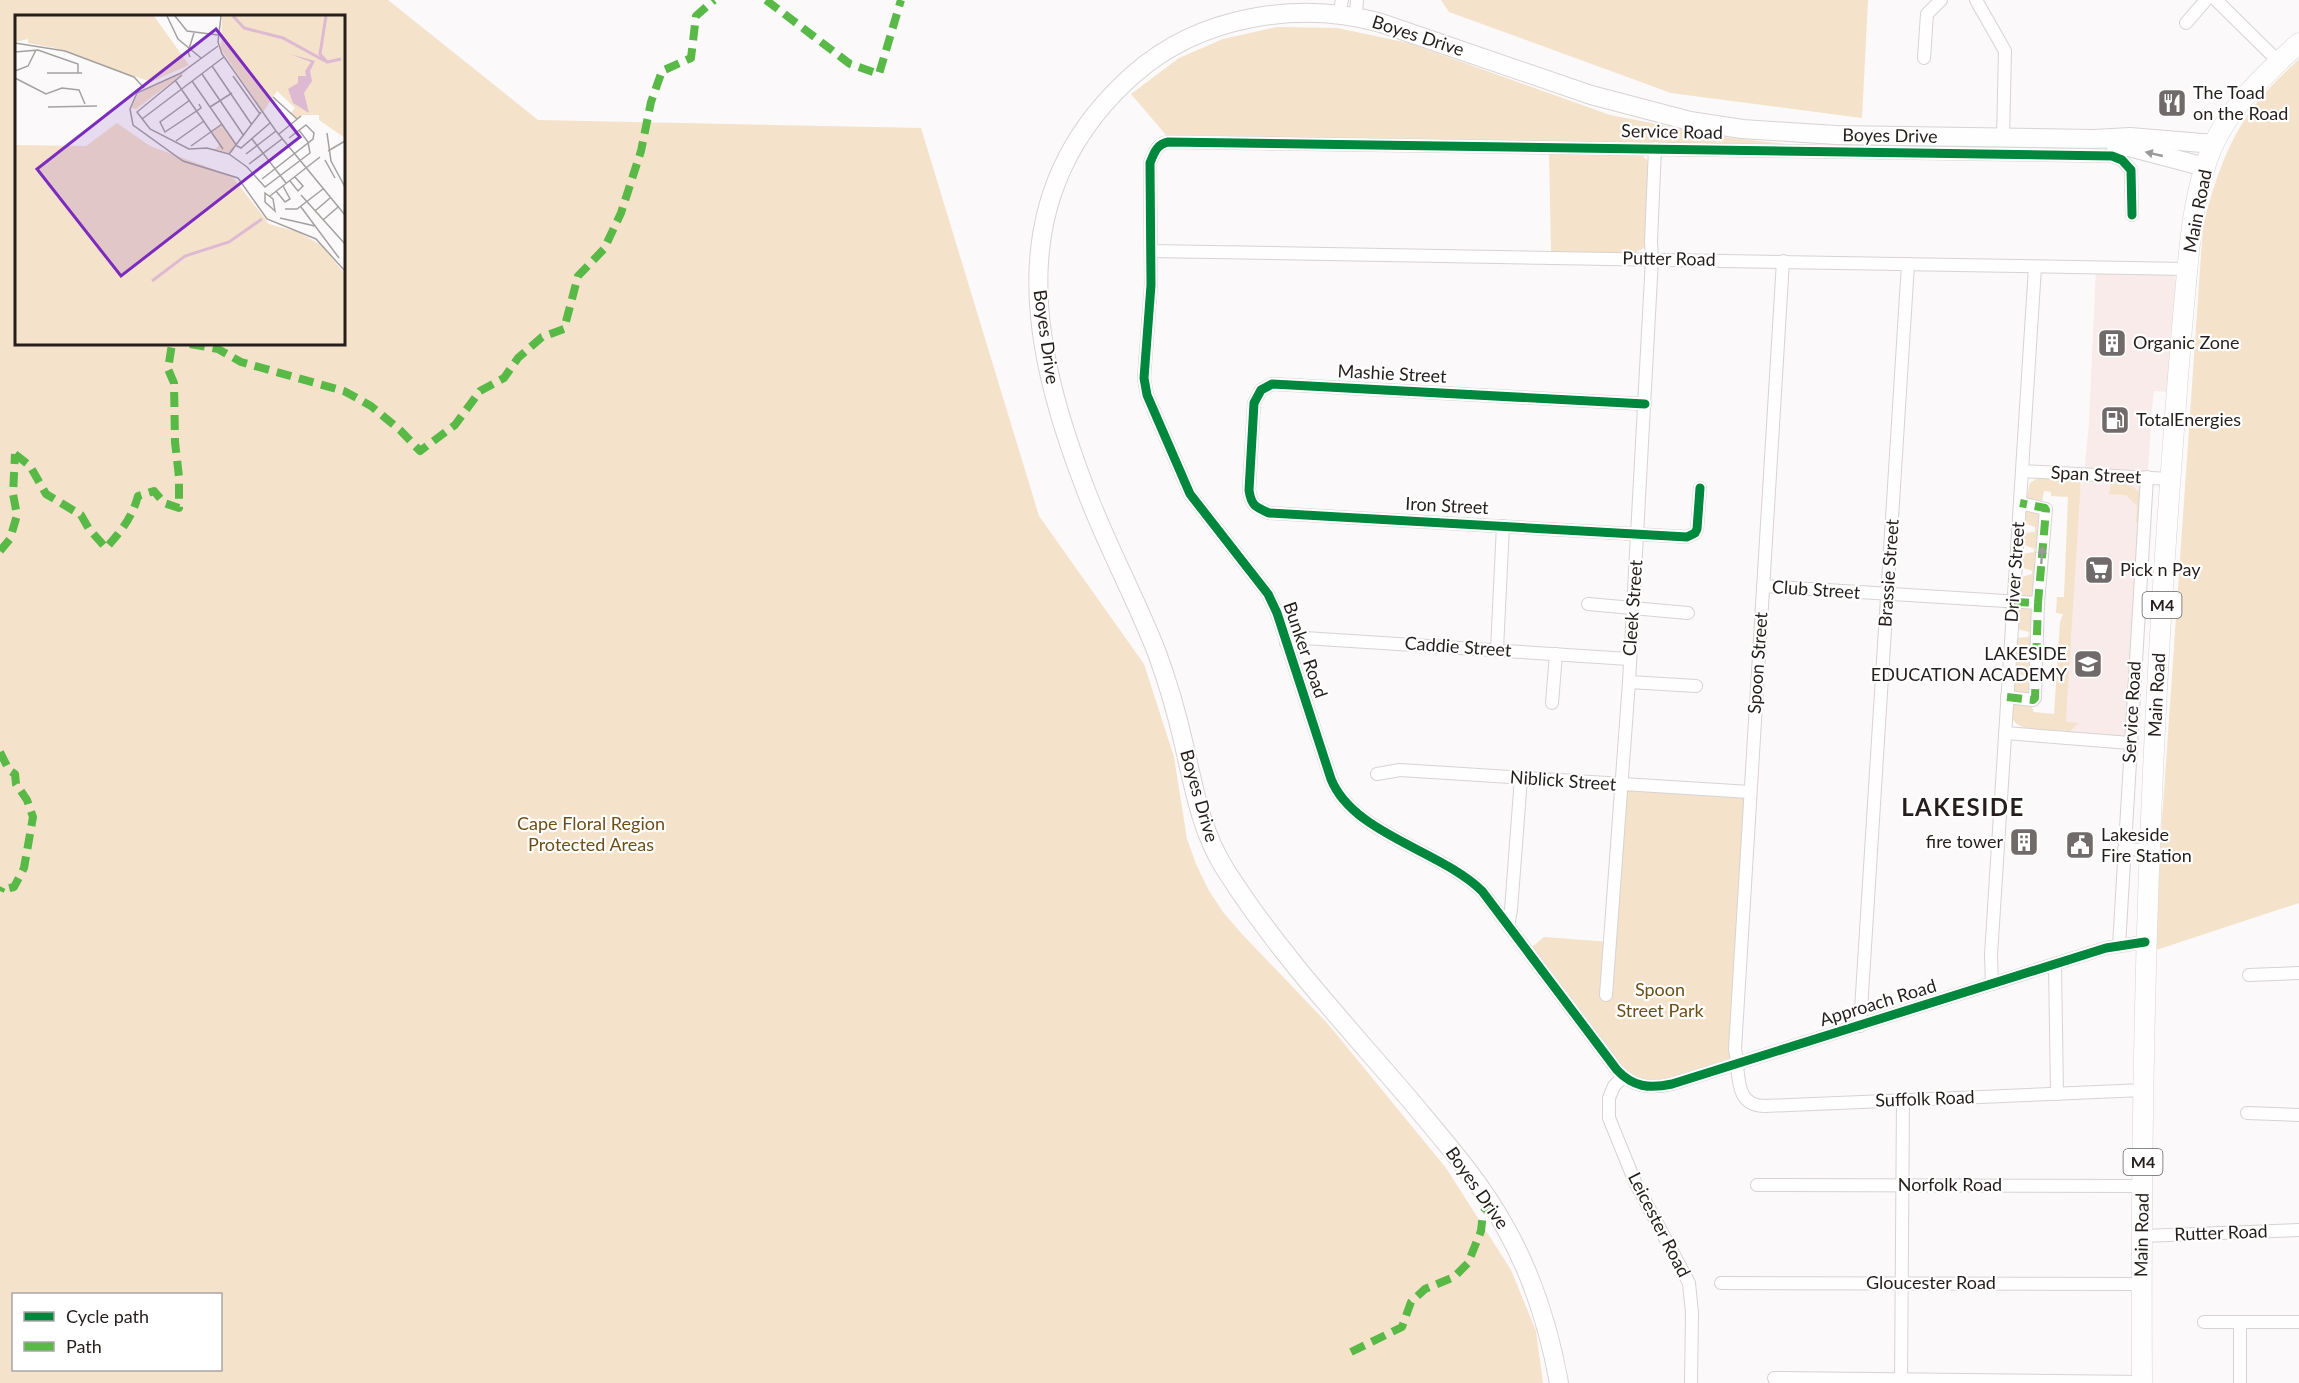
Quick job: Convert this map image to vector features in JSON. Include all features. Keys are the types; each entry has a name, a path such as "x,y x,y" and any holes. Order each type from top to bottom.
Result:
{"main road":[{"name":"Boyes Drive","path":"1558,1383 1545,1322 1533,1286 1507,1229 1494,1207 1445,1141 1269,934 1214,850 1199,813 1170,692 1156,651 1086,492 1052,385 1044,352 1037,284 1039,249 1046,215 1066,160 1089,122 1108,99 1139,70 1200,34 1244,19 1269,14 1348,8 1591,95 1690,122 1785,132 2003,137 2097,144 2125,147 2205,167"},
{"name":"Main Road","path":"2142,1383 2145,942 2170,479 2191,232 2205,167 2214,144 2241,102 2299,43"},
{"name":"Boyes Drive","path":"2097,144 2130,137 2214,144"}],"street":[{"path":"1924,58 1927,14 1941,0"},
{"path":"1976,0 2006,51 2003,137"},
{"path":"2186,23 2206,0"},
{"path":"2216,0 2279,62"},
{"name":"Service Road","path":"1162,143 1179,140 1655,148 2097,144 2127,164 2131,170 2132,215"},
{"name":"Bunker Road","path":"1162,143 1150,163 1151,285 1144,378 1147,395 1190,494 1262,584 1277,613 1330,779 1346,805 1356,814 1473,883 1623,1077"},
{"name":"Cleek Street","path":"1606,995 1638,535 1652,259 1655,148"},
{"name":"Putter Road","path":"1151,251 2187,269"},
{"name":"Spoon Street","path":"1738,1064 1735,1050 1783,261"},
{"name":"Brassie Street","path":"1860,1026 1908,264"},
{"name":"Driver Street","path":"1992,984 1991,955 2035,267"},
{"name":"Mashie Street","path":"1256,508 1250,501 1249,490 1254,403 1261,390 1272,384 1645,404"},
{"name":"Span Street","path":"2022,471 2170,479"},
{"name":"Service Road","path":"2119,946 2147,477"},
{"name":"Iron Street","path":"1256,508 1269,513 1687,537 1695,533 1697,529 1700,488"},
{"path":"2007,697 2033,700 2035,698 2034,603 2046,509 2020,502"},
{"path":"1497,649 1503,526"},
{"name":"Club Street","path":"1763,586 2034,603"},
{"path":"1588,604 1688,614"},
{"name":"Caddie Street","path":"1286,643 1310,638 1497,649 1629,660"},
{"path":"1552,703 1556,654"},
{"path":"1629,682 1696,686"},
{"path":"2005,733 2130,743"},
{"name":"Niblick Street","path":"1377,774 1400,770 1750,792"},
{"path":"1508,926 1521,778"},
{"path":"2124,849 2150,850"},
{"name":"Approach Road","path":"1623,1077 1636,1085 1654,1088 1738,1064 2055,964 2119,946 2145,942"},
{"path":"2055,964 2057,1094"},
{"path":"2249,975 2299,973"},
{"name":"Suffolk Road","path":"1738,1064 1743,1097 1756,1106 2144,1090"},
{"name":"Leicester Road","path":"1623,1077 1614,1086 1609,1098 1608,1118 1635,1182 1689,1283 1692,1313 1691,1383"},
{"path":"1901,1381 1903,1100"},
{"path":"2247,1113 2299,1115"},
{"name":"Norfolk Road","path":"1757,1185 2142,1186"},
{"name":"Rutter Road","path":"2142,1236 2299,1230"},
{"name":"Gloucester Road","path":"1721,1283 2141,1284"},
{"path":"2204,1322 2299,1322"},
{"path":"2240,1322 2240,1383"},
{"path":"1774,1378 2142,1383"}],"shaded area":[{"path":"2096,269 2176,269 2169,392 2154,391 2152,408 2130,743 2065,737 2080,490 2084,475 2089,423"}],"green space":[{"name":"Cape Floral Region Protected Areas","path":"0,0 388,0 538,120 921,128 1039,516 1144,664 1174,757 1187,839 1208,889 1223,912 1241,933 1328,1024 1446,1168 1511,1270 1536,1331 1543,1383 0,1383"},
{"path":"1441,0 1868,0 1862,118 1671,93 1449,12"},
{"path":"1277,27 1337,28 1409,43 1610,115 1723,137 1823,148 1166,135 1131,94 1179,58 1223,39"},
{"path":"2299,59 2299,903 2156,950 2161,835 2203,226 2221,166 2242,123 2262,96"},
{"path":"1549,152 1641,154 1647,160 1648,166 1645,247 1635,253 1551,252"},
{"path":"2039,477 2081,479 2066,722 2079,723 2070,731 2028,729 2015,722 2012,717 2013,703 2030,704 2034,712 2054,714 2060,622 2063,614 2056,613 2057,597 2064,597 2068,497 2051,496 2051,492 2044,491 2042,503 2026,501 2030,483"},
{"path":"2111,481 2128,483 2139,492 2139,521 2136,522 2137,506 2126,495 2108,494"},
{"path":"2036,510 2040,515 2037,530 2040,532 2037,548 2035,548 2038,554 2036,570 2034,570 2037,576 2037,593 2031,599 2020,595 2021,577 2032,574 2032,571 2021,567 2022,554 2034,552 2034,549 2023,544 2024,533 2035,532 2035,527 2024,523 2025,511"},
{"path":"2030,606 2034,609 2036,622 2029,636 2032,637 2033,653 2028,654 2028,658 2033,660 2031,675 2026,679 2029,681 2028,695 2013,696 2014,683 2025,681 2025,676 2015,674 2016,662 2027,660 2027,656 2016,651 2017,638 2028,637 2029,632 2017,629 2019,609"},
{"name":"Spoon Street Park","path":"1621,785 1750,792 1738,1064 1672,1084 1636,1085 1527,951 1544,937 1610,942"}],"marked path":[{"path":"196,345 218,349 241,362 344,391 371,406 400,430 420,451 455,425 480,391 504,378 518,358 542,337 564,329 578,276 604,249 621,213 641,151 651,102 662,71 691,58 696,16 714,0"},
{"path":"766,0 850,64 879,74 901,0"},
{"path":"15,454 30,466 46,494 81,515 89,529 106,548 125,524 138,496 154,491 164,503 179,508 174,383 168,369 172,345"},
{"path":"0,551 10,539 17,515 13,494 15,454"},
{"path":"2014,602 2038,603 2046,510 2020,503"},
{"path":"2007,697 2033,700 2035,698 2038,603"},
{"path":"0,752 9,770 15,774 16,784 27,800 33,817 24,868 14,887 6,889 2,887 0,891"},
{"path":"1351,1352 1402,1327 1411,1302 1425,1289 1454,1277 1468,1263 1481,1231 1483,1213 1491,1203"}],"cycle path":[{"path":"2132,215 2131,170 2122,160 2112,156 1168,142 1159,147 1150,163 1151,285 1144,378 1147,395 1190,494 1268,594 1277,613 1331,779 1342,798 1377,828 1444,864 1482,891 1617,1070 1629,1080 1649,1086 1672,1084 2106,948 2145,942"},
{"path":"1645,404 1272,384 1261,390 1254,403 1250,495 1254,505 1269,513 1687,537 1695,533 1697,529 1700,488"}],"place":[{"name":"The Toad on the Road","path":"2172,103"},
{"name":"Organic Zone","path":"2112,343"},
{"name":"TotalEnergies","path":"2115,420"},
{"name":"Pick n Pay","path":"2099,570"},
{"name":"LAKESIDE EDUCATION ACADEMY","path":"2088,664"},
{"name":"fire tower","path":"2024,842"},
{"name":"Lakeside Fire Station","path":"2080,845"}],"district":[{"name":"LAKESIDE","path":"1963,808"}]}
